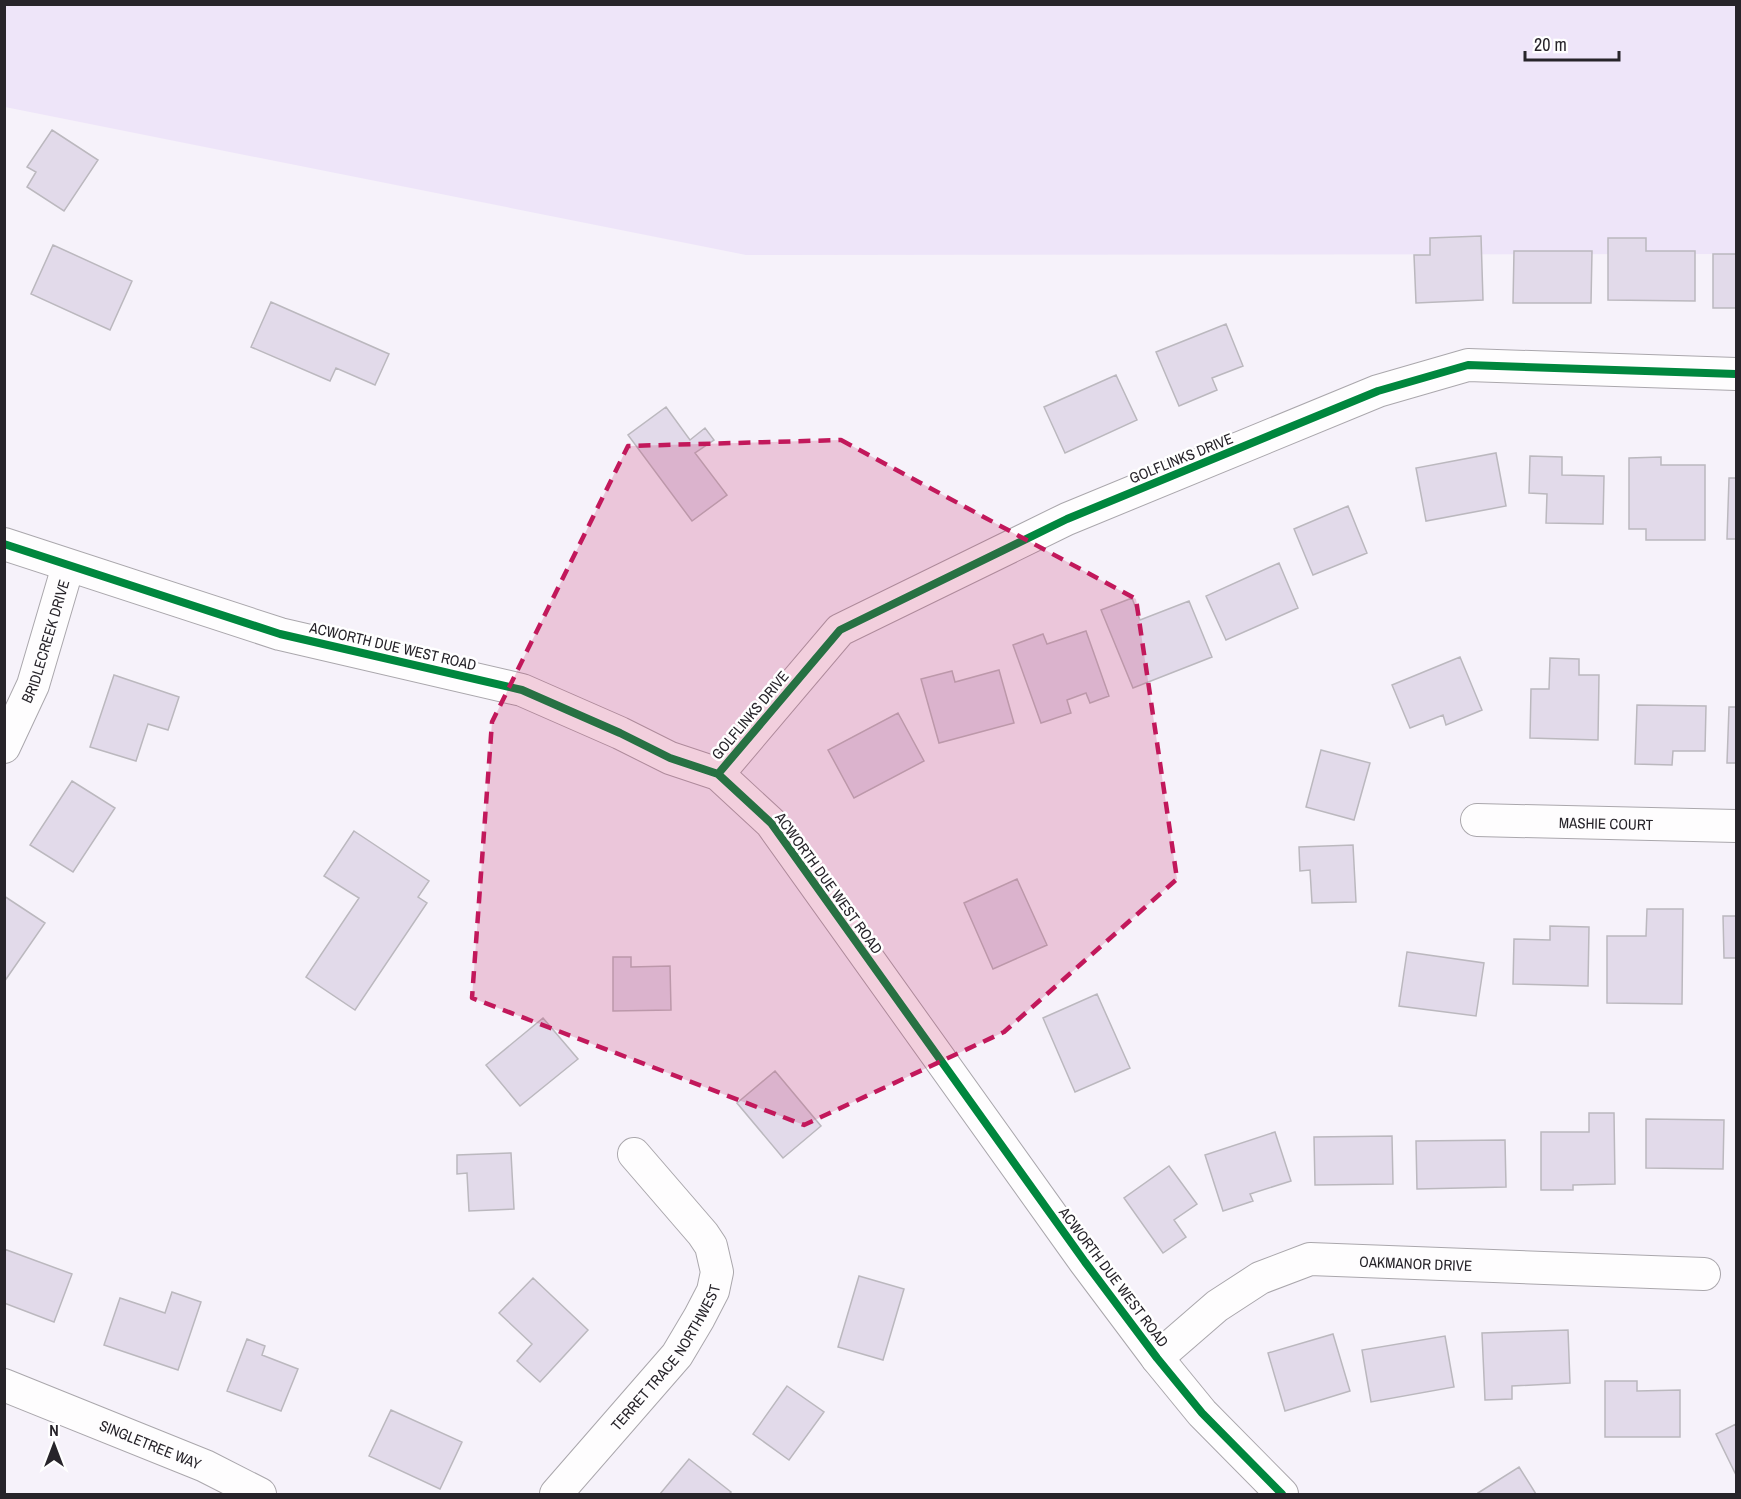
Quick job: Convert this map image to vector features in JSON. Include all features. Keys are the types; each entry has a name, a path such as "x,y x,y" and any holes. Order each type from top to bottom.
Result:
{"street":[{"name":"GOLFLINKS DRIVE","path":"718,774 840,630 1067,519 1378,391 1468,365 1737,374"},
{"name":"ACWORTH DUE WEST ROAD","path":"4,544 280,634 522,690 621,733 670,758 718,774 771,823 1085,1262 1157,1358 1202,1413 1282,1494"},
{"name":"BRIDLECREEK DRIVE","path":"4,747 33,685 68,566"},
{"name":"MASHIE COURT","path":"1477,820 1737,826"},
{"name":"TERRET TRACE NORTHWEST","path":"555,1494 677,1354 713,1291 717,1272 711,1246 634,1154"},
{"name":"OAKMANOR DRIVE","path":"1157,1358 1217,1306 1260,1278 1310,1259 1704,1274"},
{"name":"SINGLETREE WAY","path":"4,1385 205,1466 260,1494"}],"highlighted area":[{"path":"841,440 1136,599 1177,879 1004,1032 804,1125 472,998 492,722 628,446"}],"shaded area":[{"path":"4,5 1736,5 1736,254 746,255 5,107"}],"building":[{"path":"52,130 98,160 64,211 27,187 36,172 27,167"},
{"path":"1481,236 1483,300 1416,303 1414,255 1430,255 1430,238"},
{"path":"1608,238 1646,238 1646,251 1695,251 1695,301 1608,300"},
{"path":"53,245 132,281 110,330 31,294"},
{"path":"1514,251 1592,251 1591,303 1513,303"},
{"path":"1713,254 1736,254 1736,308 1713,308"},
{"path":"271,302 389,354 375,385 336,368 330,381 251,347"},
{"path":"1226,324 1243,366 1212,378 1217,390 1179,406 1156,352"},
{"path":"1116,375 1137,420 1065,453 1044,407"},
{"path":"666,407 690,440 705,428 714,440 695,453 727,495 692,521 628,435"},
{"path":"1496,453 1506,506 1426,521 1416,468"},
{"path":"1530,456 1562,457 1562,475 1604,476 1603,524 1546,523 1547,494 1529,493"},
{"path":"1661,457 1661,465 1705,465 1705,540 1646,540 1646,529 1629,529 1629,458"},
{"path":"1729,478 1736,478 1736,539 1727,539"},
{"path":"1348,506 1367,553 1313,575 1294,529"},
{"path":"1279,563 1298,608 1226,640 1206,596"},
{"path":"1132,598 1140,620 1189,601 1212,657 1133,688 1101,610"},
{"path":"1086,631 1109,696 1090,703 1086,693 1067,700 1071,713 1041,723 1013,645 1043,634 1047,644"},
{"path":"1460,657 1482,710 1446,725 1443,715 1410,728 1392,685"},
{"path":"1550,658 1579,659 1579,675 1599,675 1598,740 1530,738 1531,689 1549,689"},
{"path":"999,670 1014,723 939,743 921,679 952,671 955,682"},
{"path":"114,675 179,697 168,730 148,724 136,761 90,747"},
{"path":"1637,705 1706,706 1705,751 1673,751 1672,765 1635,764"},
{"path":"1729,707 1736,707 1736,763 1727,763"},
{"path":"898,713 924,761 854,798 828,750"},
{"path":"1321,750 1370,763 1354,820 1306,807"},
{"path":"72,781 115,808 73,872 30,845"},
{"path":"354,831 429,881 418,897 427,903 355,1010 306,977 359,898 324,876"},
{"path":"1353,845 1356,902 1312,903 1310,870 1300,871 1299,847"},
{"path":"1017,879 1047,945 993,969 964,903"},
{"path":"4,896 45,923 4,982"},
{"path":"1647,909 1683,909 1682,1004 1607,1003 1607,936 1646,936"},
{"path":"1723,916 1736,916 1736,958 1724,958"},
{"path":"1550,926 1589,927 1588,986 1513,984 1514,939 1550,940"},
{"path":"1407,952 1484,963 1476,1016 1399,1006"},
{"path":"613,957 631,957 631,967 670,966 671,1010 613,1011"},
{"path":"1097,994 1130,1068 1075,1092 1043,1018"},
{"path":"543,1018 578,1059 520,1106 486,1065"},
{"path":"775,1071 821,1126 783,1158 737,1103"},
{"path":"1589,1113 1614,1113 1615,1184 1573,1185 1573,1190 1541,1190 1541,1132 1589,1132"},
{"path":"1646,1119 1724,1120 1723,1169 1646,1168"},
{"path":"1275,1132 1291,1181 1250,1194 1253,1201 1223,1211 1205,1155"},
{"path":"1392,1136 1393,1184 1315,1185 1314,1137"},
{"path":"1505,1140 1506,1187 1417,1189 1416,1141"},
{"path":"511,1153 514,1209 469,1211 467,1173 457,1174 457,1155"},
{"path":"1169,1166 1197,1204 1174,1220 1186,1237 1163,1253 1124,1198"},
{"path":"4,1249 72,1274 54,1322 4,1303"},
{"path":"859,1276 904,1289 883,1360 838,1347"},
{"path":"533,1278 588,1330 540,1382 517,1361 532,1344 499,1313"},
{"path":"172,1292 201,1302 178,1370 104,1345 120,1298 165,1313"},
{"path":"1568,1330 1570,1383 1512,1386 1512,1399 1485,1400 1482,1333"},
{"path":"1333,1334 1350,1391 1285,1411 1268,1353"},
{"path":"1445,1336 1454,1387 1371,1402 1362,1350"},
{"path":"247,1339 265,1346 262,1355 298,1369 281,1411 227,1391"},
{"path":"1605,1381 1637,1381 1637,1391 1680,1390 1680,1437 1605,1437"},
{"path":"787,1386 824,1412 789,1460 753,1434"},
{"path":"391,1410 462,1442 440,1489 369,1456"},
{"path":"1736,1424 1736,1475 1716,1434"},
{"path":"689,1459 731,1492 729,1494 660,1494"},
{"path":"1519,1467 1536,1494 1478,1493"}],"cycle path":[{"path":"718,774 840,630 1067,519 1378,391 1468,365 1736,374"},
{"path":"4,544 280,634 522,690 620,733 670,758 718,774 771,823 1085,1262 1157,1358 1202,1413 1282,1494"}]}
